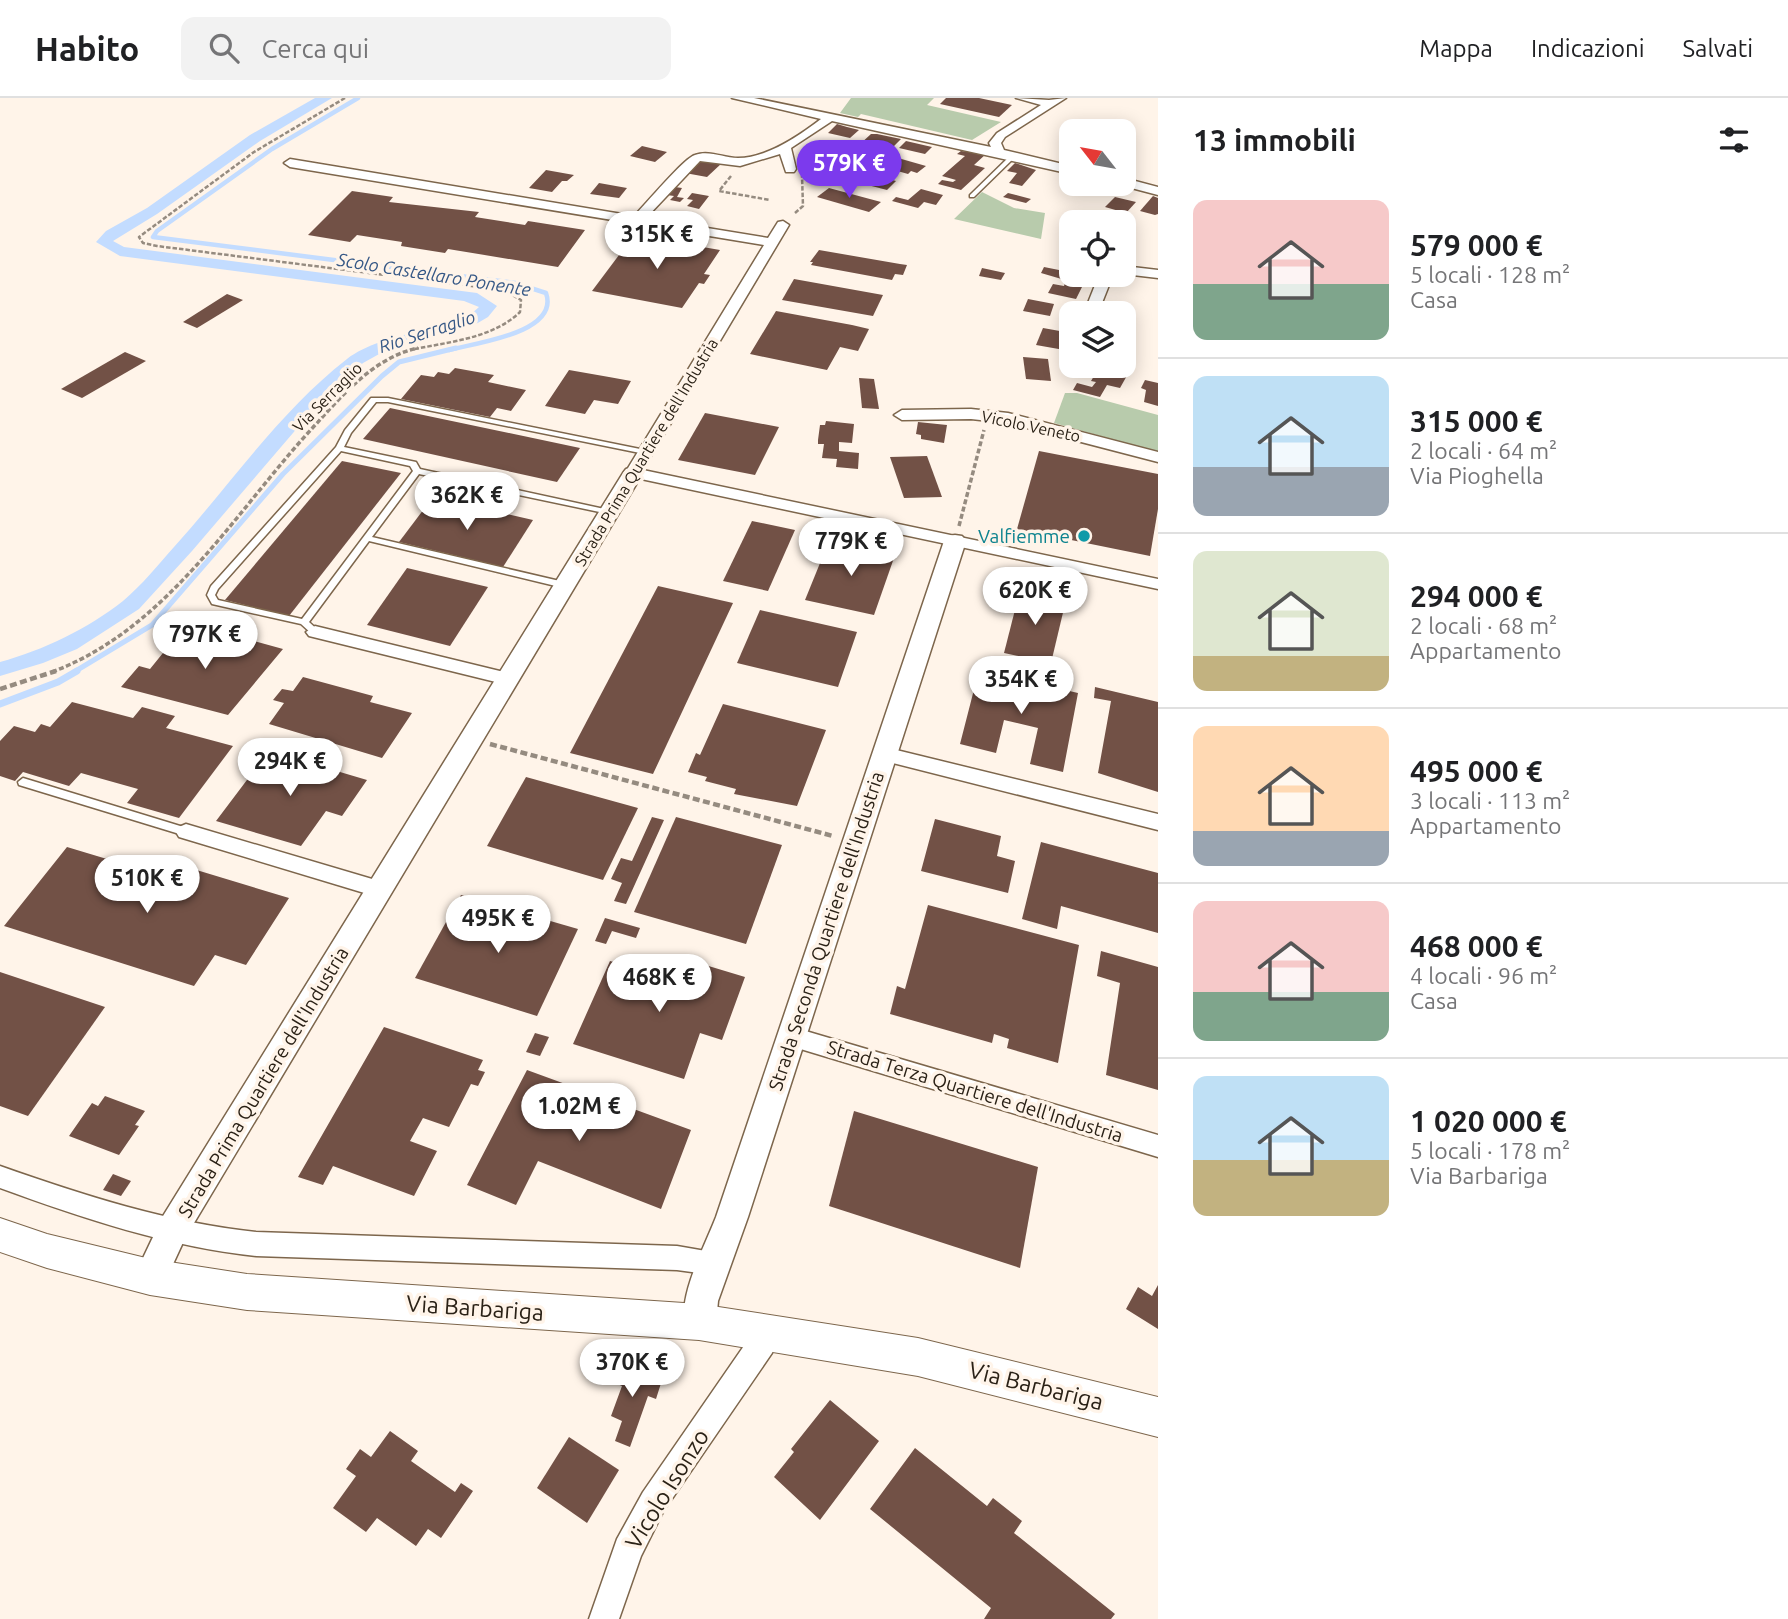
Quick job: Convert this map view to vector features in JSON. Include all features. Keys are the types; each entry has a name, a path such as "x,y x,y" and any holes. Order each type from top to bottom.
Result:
{"main road":[{"name":"Via Barbariga","path":"0,1235 47,1251 150,1277 247,1292 699,1322 762,1331 918,1357 1158,1417"}],"street":[{"path":"738,98 971,148 998,149 1013,156 1059,167"},
{"path":"787,108 796,98"},
{"path":"1022,98 1055,101"},
{"path":"998,149 995,143 1001,135 1055,101"},
{"path":"638,219 696,158 740,162 782,147 829,118"},
{"path":"782,147 796,171"},
{"path":"290,163 773,243"},
{"path":"1136,185 1158,191"},
{"name":"Strada Prima Quartiere dell'Industria","path":"150,1277 174,1227 783,225"},
{"path":"1136,271 1158,274"},
{"name":"Vicolo Veneto","path":"902,415 988,415 1068,432 1158,457"},
{"path":"639,462 955,541 1158,584"},
{"name":"Strada Seconda Quartiere dell'Industria","path":"699,1322 701,1301 792,1037 955,541"},
{"path":"309,627 508,679"},
{"path":"884,754 1158,822"},
{"path":"186,831 381,890"},
{"name":"Strada Terza Quartiere dell'Industria","path":"792,1037 1158,1146"},
{"path":"0,1177 75,1204 217,1240 256,1244 677,1258 714,1263"},
{"name":"Vicolo Isonzo","path":"604,1619 628,1550 653,1502 762,1344 762,1331"}],"lane":[{"path":"972,196 1013,156"},
{"path":"417,471 367,538 309,627 215,602 211,595 214,587 338,448 374,400 388,401 639,462"},
{"path":"338,448 413,464 417,471 609,512"},
{"path":"367,538 564,585"},
{"path":"23,782 186,831"}],"path":[{"name":"Via Serraglio","path":"0,690 68,667 103,649 156,608 283,460 337,402 381,363 400,352 499,328 522,311 522,300 503,290 143,243 139,237 254,152 345,98"},
{"path":"740,162 741,166 719,191 770,200"},
{"path":"795,213 803,206 796,171"},
{"path":"955,541 988,415"},
{"path":"472,740 856,842"}],"green space":[{"path":"851,98 934,98 927,105 1001,122 972,140 861,114 858,117 840,113"},
{"path":"982,192 1014,208 1045,213 1041,239 954,219"},
{"path":"1065,393 1077,393 1158,415 1158,452 1054,423"}],"building":[{"path":"946,98 979,98 1012,105 999,117 940,104"},
{"path":"837,124 859,130 850,138 828,133"},
{"path":"871,134 901,139 892,148 870,143 862,150 849,147 853,144 859,145"},
{"path":"906,141 932,147 925,154 899,148"},
{"path":"642,146 667,152 655,162 630,156"},
{"path":"961,151 986,154 974,165 985,168 961,190 938,184 942,180 956,180 942,176 965,156 957,154"},
{"path":"825,153 868,168 859,178 813,162"},
{"path":"701,158 722,163 707,177 685,173"},
{"path":"898,158 926,166 917,173 911,171 908,174 887,168"},
{"path":"1015,163 1036,170 1022,186 1009,183 1017,173 1007,171"},
{"path":"546,170 574,175 567,181 562,181 552,192 529,188"},
{"path":"871,174 896,181 887,190 860,183"},
{"path":"599,183 627,188 619,198 590,194"},
{"path":"675,187 682,188 677,197 684,198 680,202 670,200 674,196 667,195"},
{"path":"829,188 881,202 869,212 817,197"},
{"path":"921,189 943,195 936,205 924,202 918,208 892,201 896,197 908,200"},
{"path":"352,191 393,197 389,202 479,212 475,217 525,225 528,221 585,230 558,267 448,249 445,253 401,246 402,242 357,235 350,242 308,235"},
{"path":"692,193 709,196 699,209 687,206 693,200 687,199"},
{"path":"1008,193 1031,199 1026,203 1003,197"},
{"path":"1153,196 1158,198 1158,214 1140,211"},
{"path":"1115,197 1136,202 1129,210 1105,207"},
{"path":"634,235 720,250 704,274 710,275 704,284 699,283 682,308 592,291"},
{"path":"819,250 907,265 903,275 895,274 892,280 811,265 813,262 810,262"},
{"path":"1044,267 1059,270 1059,278 1041,273"},
{"path":"982,268 1005,273 1001,280 979,276"},
{"path":"794,279 883,295 873,316 782,300"},
{"path":"1053,284 1059,287 1082,287 1076,299 1048,293"},
{"path":"227,294 243,300 197,328 183,322"},
{"path":"1028,299 1054,304 1050,316 1023,311"},
{"path":"776,311 869,329 858,351 840,347 827,370 750,354"},
{"path":"1043,328 1059,331 1059,349 1036,345"},
{"path":"125,352 146,361 82,398 61,389"},
{"path":"1023,357 1048,359 1051,381 1026,379"},
{"path":"455,368 494,375 488,382 526,390 511,411 497,408 490,417 401,399 421,375 434,377 438,372 449,374"},
{"path":"569,370 631,381 618,404 594,400 585,414 545,406"},
{"path":"859,378 874,379 879,409 862,408"},
{"path":"1093,378 1126,378 1120,388 1107,385 1100,397 1073,390 1077,383 1092,387 1096,382 1091,381"},
{"path":"1145,380 1158,383 1158,406 1144,402 1146,390 1141,388"},
{"path":"390,408 580,448 557,482 363,439"},
{"path":"705,413 779,427 755,475 678,460"},
{"path":"826,421 854,424 852,443 839,442 839,451 859,453 858,469 836,467 837,459 822,458 824,444 818,444 818,440 820,425 825,425"},
{"path":"918,422 947,425 944,443 921,439 921,435 916,434"},
{"path":"1039,451 1158,474 1158,509 1150,556 1017,529"},
{"path":"927,456 942,497 904,498 890,457"},
{"path":"342,461 401,473 289,616 225,600"},
{"path":"433,497 533,520 503,567 399,542"},
{"path":"752,521 795,530 768,591 723,581"},
{"path":"829,541 895,555 874,615 805,600"},
{"path":"407,568 488,587 450,646 367,625"},
{"path":"658,586 733,603 653,774 570,753"},
{"path":"1020,590 1066,600 1051,663 1004,653"},
{"path":"760,610 857,632 838,687 737,663"},
{"path":"184,627 283,649 228,715 121,687 139,666 150,669"},
{"path":"979,670 1078,693 1063,772 1030,764 1038,728 1004,720 996,753 960,744"},
{"path":"303,677 373,696 370,702 412,713 382,758 269,724 284,703 273,700 282,689 293,691"},
{"path":"1095,687 1158,702 1158,792 1098,773 1111,701 1094,698"},
{"path":"72,702 133,718 142,707 175,716 166,728 233,746 179,818 127,803 138,789 81,773 69,786 23,772 15,781 0,776 0,741 14,726 35,732 41,724 50,727"},
{"path":"723,704 826,730 797,806 734,794 736,789 705,781 707,777 688,772 696,753 700,755"},
{"path":"268,752 367,780 342,816 326,811 301,846 216,821"},
{"path":"526,777 638,808 603,880 487,846"},
{"path":"652,817 664,820 626,904 614,901 622,883 611,879 621,858 632,861"},
{"path":"676,817 782,845 746,944 634,912"},
{"path":"935,819 1001,836 997,856 1015,861 1008,893 921,871"},
{"path":"1041,842 1158,873 1158,933 1061,906 1057,929 1022,919"},
{"path":"67,847 170,878 180,865 289,898 246,965 215,955 194,986 4,926"},
{"path":"461,895 578,929 537,1016 415,978"},
{"path":"928,905 1079,945 1058,1063 1007,1048 1009,1039 994,1034 992,1043 890,1014 897,986 905,989"},
{"path":"605,918 640,928 636,938 612,931 606,944 595,941"},
{"path":"1101,951 1158,967 1158,1090 1106,1075 1120,983 1097,976"},
{"path":"682,958 745,977 722,1040 700,1033 684,1079 573,1044 610,961 673,979"},
{"path":"0,972 105,1007 28,1116 0,1106"},
{"path":"384,1027 483,1060 478,1070 485,1072 478,1086 471,1084 449,1127 423,1118 410,1141 437,1151 414,1196 333,1166 323,1185 298,1177"},
{"path":"535,1033 549,1037 540,1056 526,1052"},
{"path":"527,1070 691,1130 661,1209 538,1161 516,1205 467,1185"},
{"path":"105,1096 145,1111 135,1125 139,1126 119,1155 69,1136 92,1103 98,1106"},
{"path":"854,1111 1038,1167 1020,1268 829,1206"},
{"path":"113,1174 131,1181 121,1196 103,1190"},
{"path":"1158,1285 1158,1329 1126,1309 1138,1287 1152,1296"},
{"path":"615,1361 662,1380 656,1399 648,1396 630,1447 615,1441 622,1421 611,1416 622,1386 611,1381 615,1370 611,1369"},
{"path":"830,1400 879,1441 820,1520 774,1477 794,1452 791,1449"},
{"path":"390,1431 418,1451 411,1461 455,1492 461,1483 473,1491 441,1538 428,1529 416,1546 377,1518 366,1532 333,1508 356,1476 346,1469 360,1449 371,1457"},
{"path":"569,1437 619,1470 587,1523 537,1488"},
{"path":"915,1448 987,1506 993,1498 1022,1521 1014,1533 1115,1614 1111,1619 984,1619 991,1608 870,1509"}],"waterway":[{"name":"Rio Serraglio","path":"0,669 53,652 132,604 305,408 330,382 357,360 384,344 470,320 482,314 489,306 477,298 464,296 120,251 104,242 111,234 152,211 255,138 325,98"},
{"name":"Scolo Castellaro Ponente","path":"358,98 272,149 157,231 153,237 515,283 546,293 547,307 540,318 528,327 495,339 449,350"},
{"name":"Scolo Castellaro Ponente","path":"74,672 152,625 283,474 382,376 399,362 456,348"},
{"name":"Scolo Castellaro Ponente","path":"0,704 58,682 77,671"}],"place":[{"name":"Valfiemme","path":"1084,536"}]}
